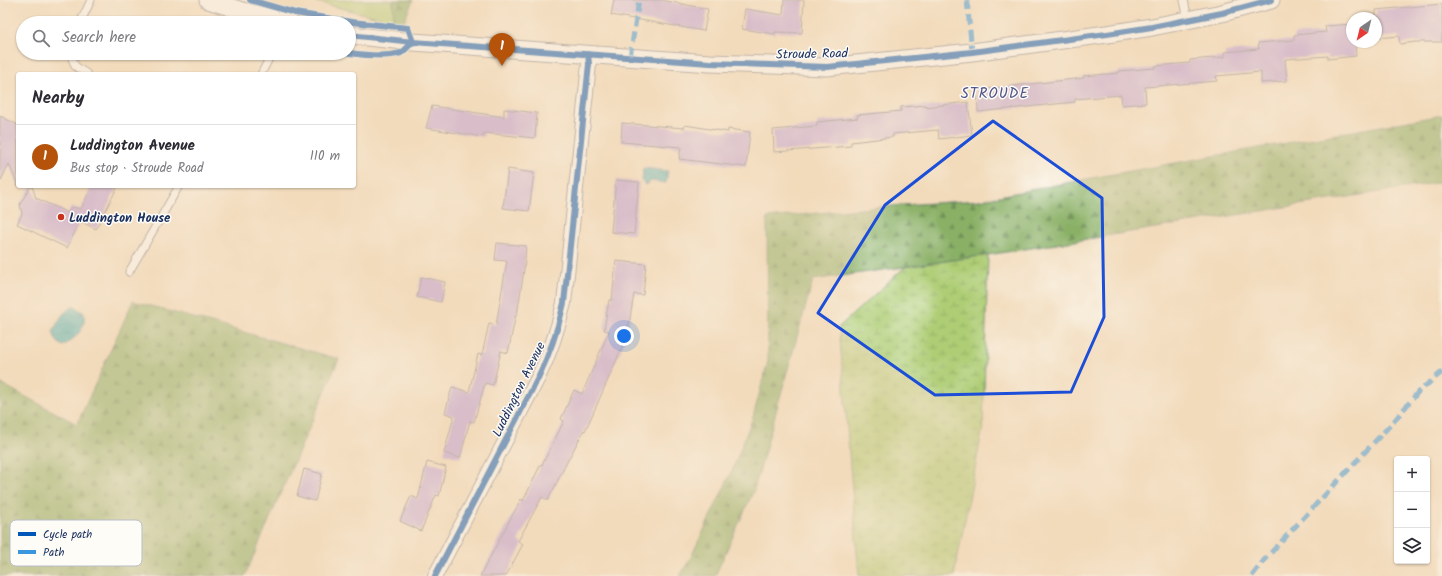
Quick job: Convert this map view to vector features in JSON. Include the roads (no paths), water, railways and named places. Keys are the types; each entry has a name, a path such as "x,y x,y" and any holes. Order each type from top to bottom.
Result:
{"street":[{"path":"208,0 261,16"},
{"name":"Stroude Road","path":"356,36 413,42 710,63 826,67 972,52 1114,32 1188,20 1271,0"},
{"name":"Luddington Avenue","path":"434,576 538,378 558,331 564,303 589,64 588,54"}],"lane":[{"path":"83,16 91,0"},
{"path":"1184,0 1188,20"},
{"path":"73,60 75,66 84,72"},
{"path":"262,72 268,60"},
{"path":"129,272 178,188"}],"water":[{"path":"643,168 668,171 666,183 650,181 645,185 642,180"},
{"path":"74,306 84,313 84,324 76,337 63,346 56,340 53,331 64,313"}],"place":[{"name":"Luddington Avenue","path":"502,66"},
{"name":"Luddington House","path":"61,217"}],"district":[{"name":"STROUDE","path":"995,93"}]}
